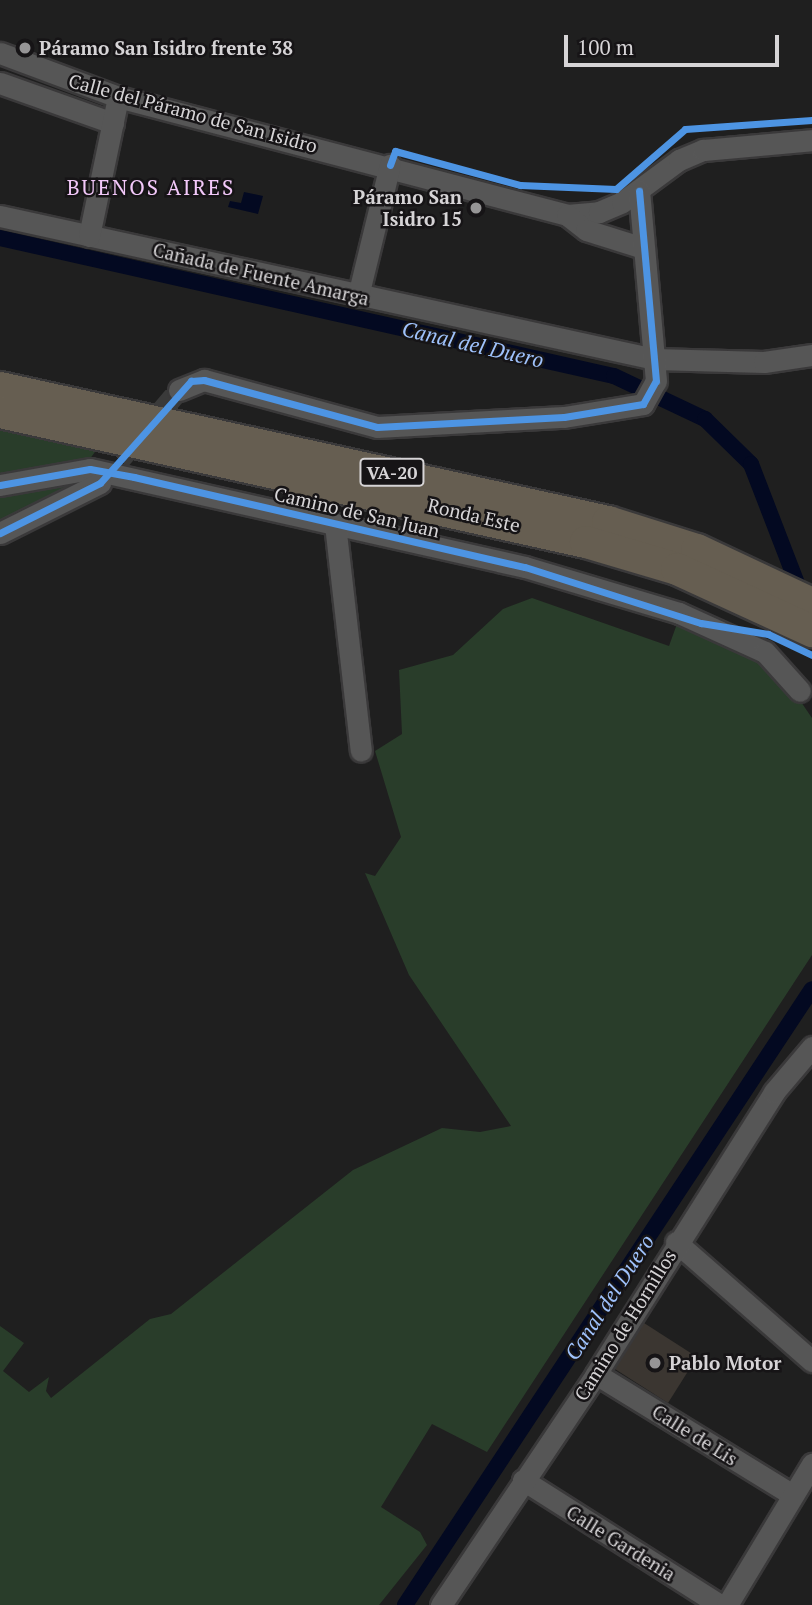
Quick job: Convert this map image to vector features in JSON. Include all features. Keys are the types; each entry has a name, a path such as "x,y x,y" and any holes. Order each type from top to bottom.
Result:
{"highway":[{"name":"Ronda Este","path":"0,388 542,505 697,550 772,596 812,631"},
{"name":"Ronda Este","path":"0,412 586,542 772,596 812,604"}],"street":[{"name":"Calle del Páramo de San Isidro","path":"0,53 118,97 390,165 567,215 599,212 639,191 678,160 703,150 812,140"},
{"name":"Calle del Páramo de San Isidro","path":"0,83 113,123"},
{"path":"89,236 118,97"},
{"path":"358,296 390,165"},
{"path":"179,390 204,380 377,427 564,417 643,404 656,381 639,191"},
{"name":"Calle del Páramo de San Isidro","path":"567,215 586,230 643,248"},
{"name":"Cañada de Fuente Amarga","path":"0,216 654,359 764,362 812,355"},
{"name":"Camino de San Juan","path":"0,485 90,469 525,567 679,613 765,652 800,691"},
{"path":"0,533 100,483"},
{"name":"Camino de San Juan","path":"335,523 361,751"},
{"name":"Camino de Hornillos","path":"441,1605 596,1374 676,1242 774,1092 812,1047"},
{"path":"676,1242 812,1361"},
{"name":"Calle de Lis","path":"596,1374 793,1495"},
{"path":"727,1605 812,1464"},
{"name":"Calle Gardenia","path":"523,1480 720,1605"}],"green space":[{"path":"0,429 80,444 100,445 84,467 0,480"},
{"path":"71,476 76,488 0,521 0,491"},
{"path":"532,598 669,646 678,621 764,660 799,699 812,718 812,955 487,1452 432,1424 381,1507 420,1532 427,1545 379,1605 0,1605 0,1326 24,1343 3,1371 29,1392 49,1377 46,1391 51,1398 150,1319 171,1314 353,1170 442,1128 480,1132 511,1126 409,975 365,873 375,876 401,837 375,751 402,734 399,670 453,655 503,609"}],"water":[{"path":"244,192 263,196 258,214 228,207 230,201 241,203"}],"building":[{"name":"Pablo Motor","path":"644,1323 697,1357 668,1403 615,1369"}],"waterway":[{"name":"Canal del Duero","path":"0,238 614,376 705,419 751,464 803,599"},
{"name":"Canal del Duero","path":"405,1605 812,989"}],"tunnel":[{"path":"100,483 179,390"}],"cycle path":[{"path":"390,165 395,151 520,185 616,189 685,129 812,120"},
{"path":"0,533 100,483 191,381 204,380 377,427 564,417 643,404 656,381 639,191"},
{"path":"0,485 90,469 134,477 525,567 701,623 768,634 812,655"}],"place":[{"name":"Páramo San Isidro frente 38","path":"25,48"},
{"name":"Páramo San Isidro 15","path":"476,208"},
{"name":"Pablo Motor","path":"655,1363"}],"district":[{"name":"BUENOS AIRES","path":"151,187"}]}
